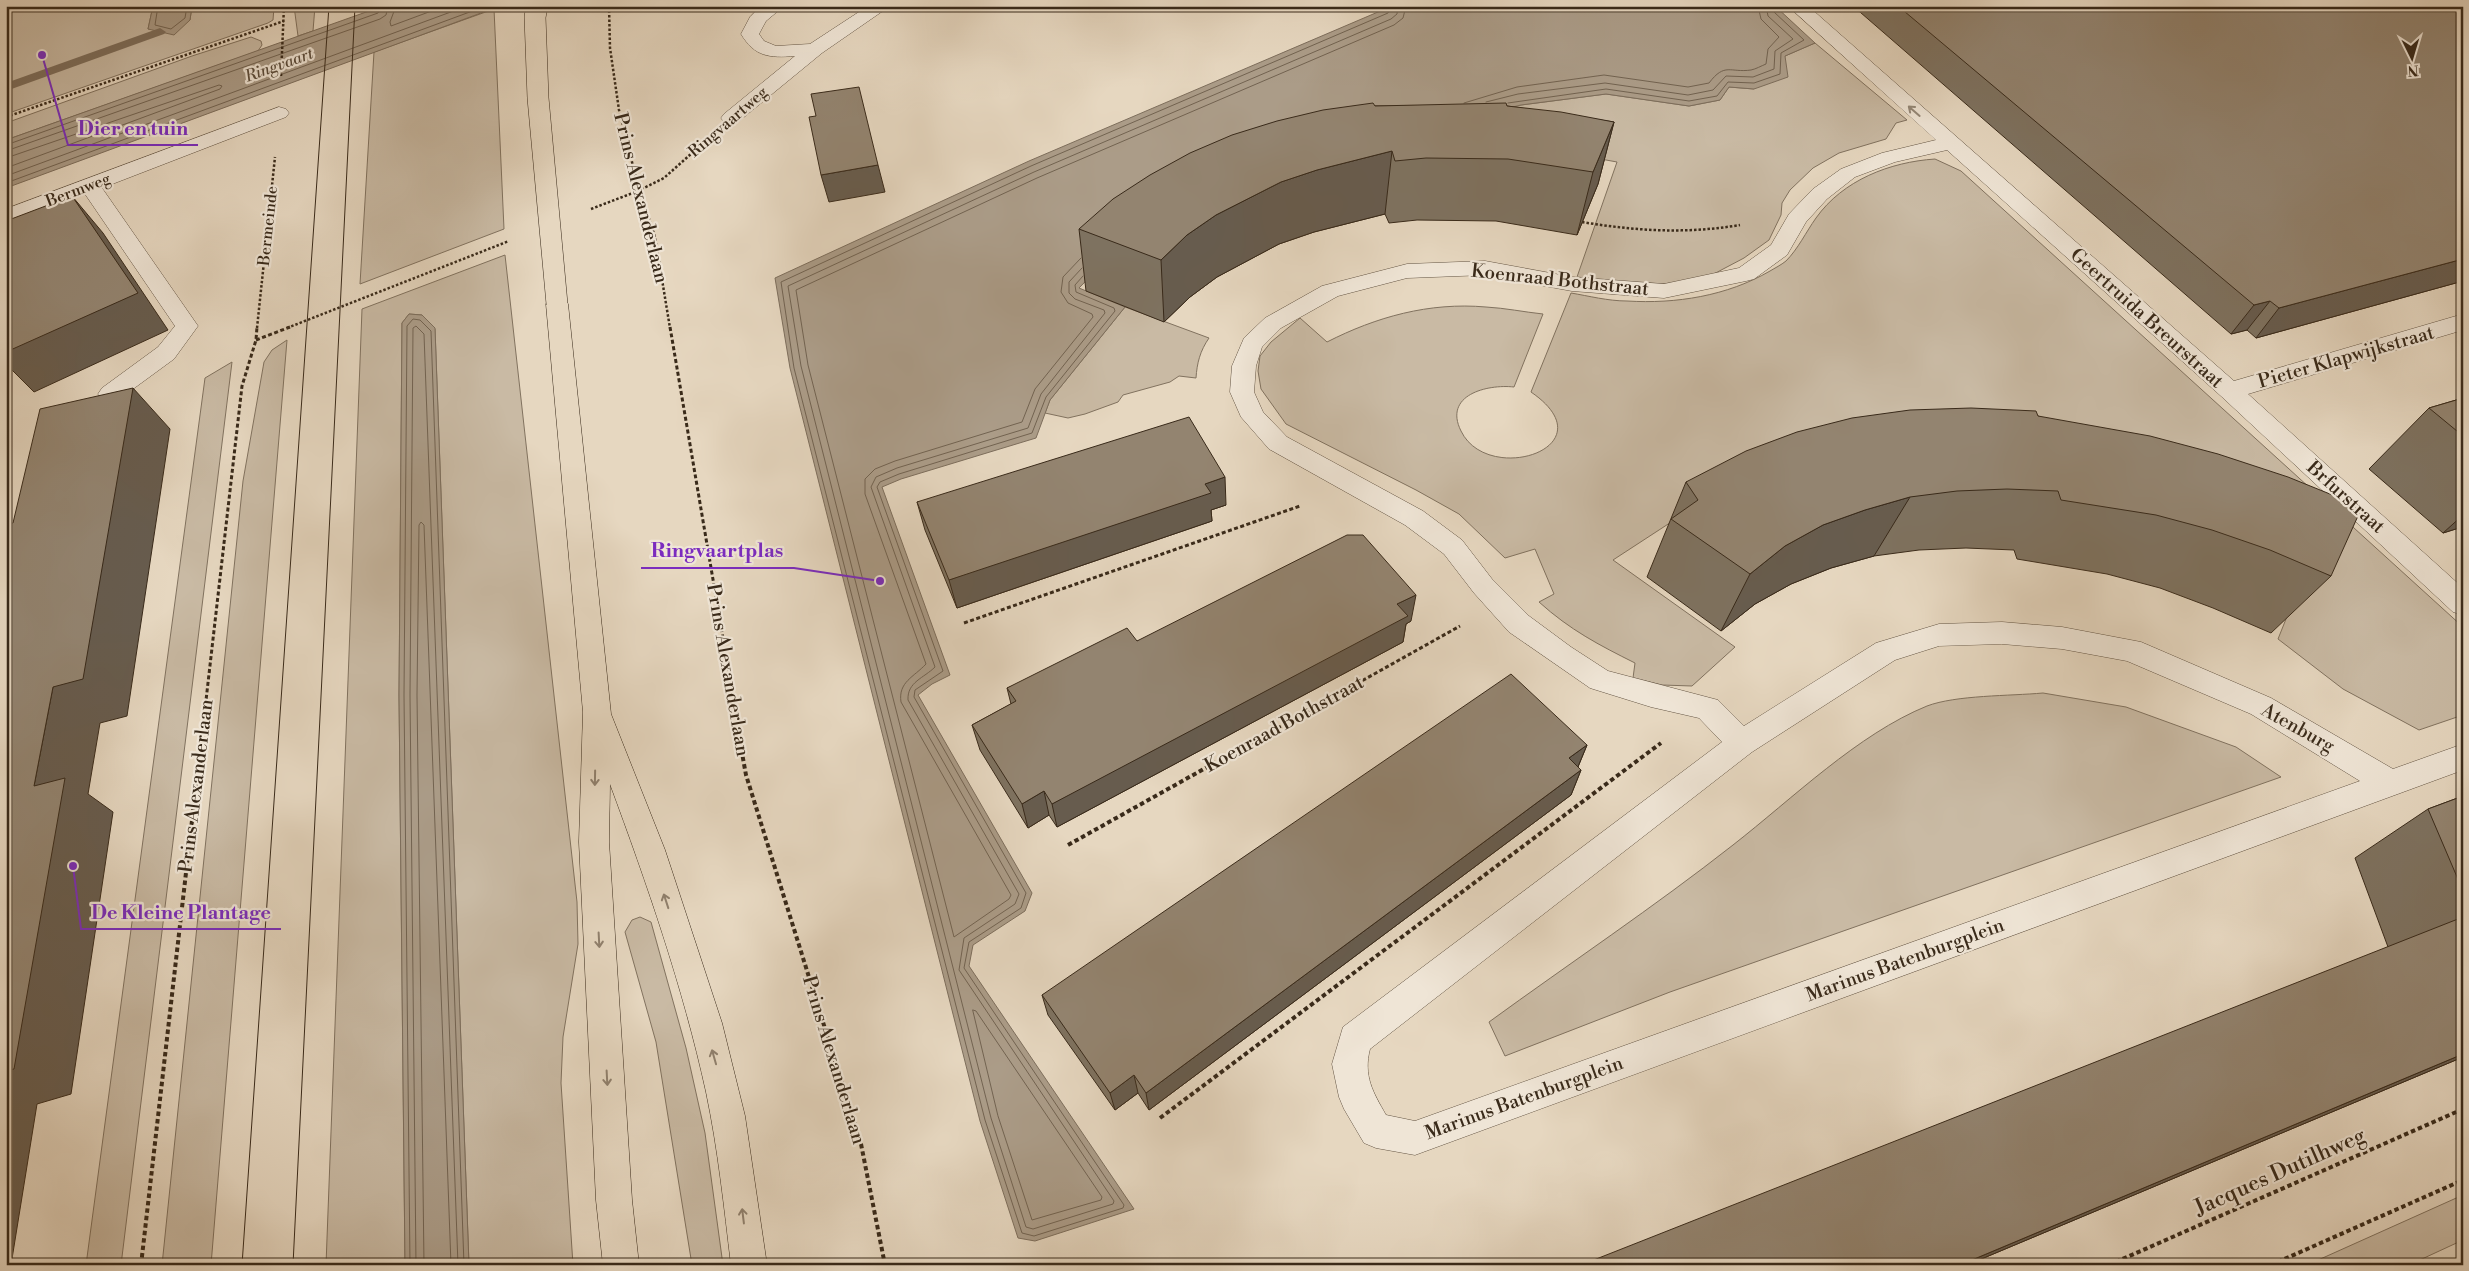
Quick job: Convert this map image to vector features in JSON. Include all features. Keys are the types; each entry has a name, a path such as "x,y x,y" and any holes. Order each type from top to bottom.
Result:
{"main road":[{"path":"537,6 535,17 538,98 597,712 594,842 614,1200 622,1265"},
{"path":"597,712 641,825 690,972 718,1068 738,1175 749,1265"},
{"path":"610,1265 614,1200"}],"street":[{"name":"Ringvaartweg","path":"775,6 767,10 754,24 750,34 757,45 774,52 815,49"},
{"name":"Ringvaartweg","path":"731,118 815,49 881,6"},
{"name":"Geertruida Breurstraat","path":"1797,6 2230,391"},
{"name":"Bermweg","path":"6,217 279,109"},
{"name":"Koenraad Bothstraat","path":"1708,708 1651,695 1600,680 1561,655 1519,624 1453,547 1414,518 1278,443 1253,417 1242,392 1244,366 1252,344 1273,323 1330,291 1407,271 1485,268 1572,284 1664,291 1746,274 1780,250 1797,218 1820,194 1848,174 1889,157 1951,143"},
{"path":"89,185 187,326 166,353 110,394"},
{"name":"Pieter Klapwijkstraat","path":"2230,391 2463,322"},
{"name":"Brfurstraat","path":"2230,391 2463,604"},
{"name":"Marinus Batenburgplein","path":"2131,650 2062,638 2010,634 1939,635 1886,651 1742,743 1355,1039 1349,1064 1356,1097 1376,1131 1415,1138 2390,783"},
{"name":"Atenburg","path":"2131,650 2261,706 2390,783"},
{"path":"1708,708 1742,743"},
{"path":"2390,783 2463,758"}],"path":[{"path":"6,22 12,6"},
{"path":"6,117 284,21 284,6"},
{"name":"Prins Alexanderlaan","path":"610,6 607,35 624,143 638,191 655,237 746,775 861,1144 885,1265"},
{"name":"Bermeinde","path":"256,340 279,109 284,21"},
{"name":"Ringvaartweg","path":"582,212 638,191 664,178 731,118"},
{"path":"1582,222 1612,228 1660,231 1714,230 1746,224 1773,212 1814,201"},
{"path":"256,340 517,238"},
{"name":"Prins Alexanderlaan","path":"141,1265 242,386 256,340"},
{"path":"964,624 1358,486"},
{"name":"Koenraad Bothstraat","path":"1068,845 1500,603"},
{"path":"1160,1118 1708,708"},
{"name":"Jacques Dutilhweg","path":"2109,1265 2463,1109"},
{"path":"2271,1265 2463,1180"}],"shaded area":[{"path":"6,6 153,6 148,29 190,20 192,6 274,7 273,20 268,23 6,114"},
{"path":"294,6 315,6 313,31 298,36"},
{"path":"494,9 504,229 360,284 374,52"},
{"path":"251,37 261,41 262,45 258,51 6,140 6,123 192,56"},
{"path":"1815,43 1907,120 1896,123 1886,139 1839,153 1813,168 1790,190 1782,203 1781,215 1769,240 1744,258 1708,277 1664,284 1577,277 1617,162 1448,131 1481,115 1521,105 1606,94 1689,106 1720,100 1729,87 1754,89 1785,56"},
{"path":"1935,159 1961,171 2463,627 2463,715 2419,730 2343,689 2278,639 2312,554 1705,500 1613,560 1735,647 1692,686 1662,685 1633,678 1635,663 1585,636 1562,621 1539,602 1554,594 1535,549 1505,558 1459,514 1286,424 1261,389 1258,371 1260,356 1271,342 1300,318 1327,342 1364,325 1424,309 1465,306 1543,314 1514,387 1492,388 1471,394 1463,400 1458,409 1457,419 1461,431 1475,448 1495,456 1516,458 1536,453 1551,443 1558,429 1552,412 1531,392 1571,293 1613,300 1645,302 1701,296 1736,287 1754,280 1786,261 1827,205 1854,183 1869,175 1901,164"},
{"path":"505,255 577,902 578,944 563,1037 561,1083 573,1265 469,1265 435,329 422,315 409,314 402,323 399,695 405,1265 326,1265 362,309"},
{"path":"1125,307 1209,338 1200,357 1196,378 1179,376 1170,382 1123,395 1118,402 1068,418 1045,413 1050,400"},
{"path":"287,340 211,1265 162,1265 243,481 264,362 272,350"},
{"path":"232,362 121,1265 86,1265 205,378"},
{"path":"2043,693 2126,707 2236,747 2281,777 1670,992 1505,1056 1489,1022 1703,868 1826,769 1876,733 1901,718 1939,702"},
{"path":"640,917 651,922 686,1048 705,1133 723,1265 692,1265 656,1042 625,932 632,920"},
{"path":"2463,1195 2463,1240 2409,1265 2307,1265"}],"water":[{"path":"153,6 192,6 190,20 174,35 148,29"},
{"name":"Ringvaart","path":"383,6 500,6 6,188 6,140"},
{"path":"1392,6 1775,6 1815,43 1785,56 1788,77 1754,89 1729,87 1720,100 1689,106 1606,94 1521,105 1481,115 1126,240 1079,288 1125,307 1050,400 1036,438 901,479 882,487 950,675 932,684 918,695 1032,893 1025,911 973,945 969,966 1134,1209 1035,1241 1018,1238 980,1121 790,368 775,278 1029,161"},
{"path":"409,314 422,315 435,328 469,1265 405,1265 399,695 402,323"}],"building":[{"path":"1898,6 2463,6 2463,259 2279,308 2270,301 2254,305"},
{"path":"859,87 878,165 821,175 809,117 816,116 811,94"},
{"path":"1373,103 1375,106 1506,103 1507,106 1561,112 1614,122 1593,172 1508,159 1426,158 1395,161 1392,151 1317,170 1281,182 1216,215 1187,235 1161,260 1079,229 1113,199 1150,175 1190,153 1232,135 1277,121 1323,110"},
{"path":"72,196 138,293 6,352 6,221"},
{"path":"133,388 83,679 53,687 34,786 65,778 14,1069 6,1071 6,524 13,523 40,409"},
{"path":"2463,398 2463,436 2429,408"},
{"path":"1971,408 2036,411 2038,416 2150,436 2218,454 2288,477 2362,507 2331,576 2270,550 2212,530 2156,515 2061,500 2058,491 2007,489 1957,491 1910,497 1823,525 1785,546 1750,574 1671,519 1698,500 1686,482 1746,451 1797,432 1852,418 1910,410"},
{"path":"1189,417 1225,477 1205,484 1211,493 949,580 917,502"},
{"path":"1347,535 1363,535 1416,595 1397,604 1408,616 1052,804 1044,791 1022,804 972,725 1016,701 1007,688 1127,628 1137,641"},
{"path":"1511,674 1587,745 1569,758 1581,770 1146,1093 1134,1075 1110,1093 1042,995"},
{"path":"2463,796 2463,891 2428,809"},
{"path":"2463,917 2463,1054 1960,1265 1581,1265"}],"waterway":[{"path":"6,87 160,32"}],"tram line":[{"path":"242,1265 329,6"},
{"path":"293,1265 355,6"}],"place":[{"name":"Dier en tuin","path":"42,55"},
{"name":"Ringvaartplas","path":"880,581"},
{"name":"De Kleine Plantage","path":"73,866"}]}
